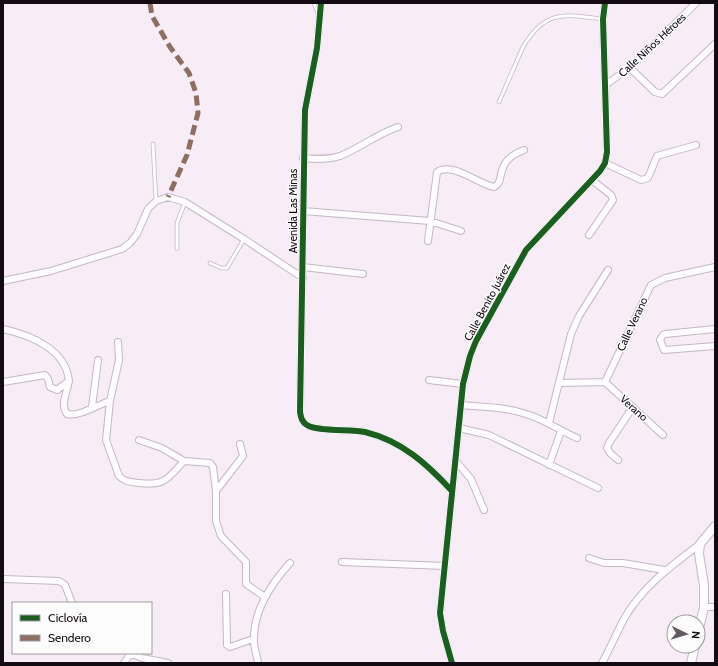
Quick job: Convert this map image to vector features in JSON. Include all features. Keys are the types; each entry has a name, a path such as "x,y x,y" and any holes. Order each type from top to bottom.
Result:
{"street":[{"name":"Avenida Las Minas","path":"321,3 317,48 305,110 303,158 303,278 300,412 302,420 306,425 313,428 346,429 365,432 398,444 430,466 452,491"},
{"path":"605,3 603,19 607,152 605,163 641,180 648,178 657,156 696,145"},
{"name":"Calle Niños Héroes","path":"605,85 630,68 696,3"},
{"path":"630,68 655,92 662,94 715,44"},
{"path":"303,158 330,159 340,156 386,131 398,127"},
{"path":"428,241 436,176 440,170 456,171 494,187 499,183 502,165 516,153 524,150"},
{"name":"Calle Benito Juárez","path":"452,663 441,622 463,384 470,356 476,341 526,250 592,180 605,163"},
{"path":"589,236 613,200 611,195 592,180"},
{"path":"3,281 51,271 122,249 130,243 137,234 148,209 156,201 168,197 185,202 303,278"},
{"path":"303,211 430,221 461,231"},
{"name":"Calle Verano","path":"606,382 651,285 665,278 715,267"},
{"path":"303,268 363,274"},
{"path":"549,423 571,334 579,316 608,270"},
{"path":"3,329 25,336 52,350 61,360 68,372 64,402 64,410 67,414 73,416 80,414 92,407 110,401"},
{"path":"715,329 662,335 660,340 664,350 715,346"},
{"path":"118,342 119,360 110,401 106,440 119,476 128,482 159,484 165,481 184,461"},
{"path":"92,407 98,360"},
{"path":"3,382 45,375 48,379 50,387 57,390 68,381"},
{"path":"429,380 463,384"},
{"path":"560,383 606,382"},
{"name":"Verano","path":"606,382 663,434"},
{"path":"461,405 519,411 549,423 561,431 577,438"},
{"path":"618,460 607,448 633,407"},
{"path":"459,428 489,435 598,488"},
{"path":"549,465 561,431"},
{"path":"139,440 162,448 184,461 207,463 212,465 216,491 216,521 221,536 246,562 246,584 265,597"},
{"path":"216,491 243,456 240,444"},
{"path":"456,460 471,479 484,510"},
{"path":"602,663 629,611 646,589 664,570 700,544 715,526"},
{"path":"700,544 699,554 704,585 704,607 702,614"},
{"path":"589,558 604,563 623,563 664,570"},
{"path":"342,562 445,566"},
{"path":"258,663 254,639 258,611 265,597 290,563"},
{"path":"3,579 59,581 65,585 72,602"},
{"path":"226,594 227,646 230,647 254,639"},
{"path":"704,607 715,607"},
{"path":"124,663 130,654"},
{"path":"133,654 142,658 168,663"}],"lane":[{"path":"314,3 320,17"},
{"path":"498,102 528,38 544,23 551,18 560,15 603,19"},
{"path":"153,144 156,201"},
{"path":"177,249 177,223 185,202"},
{"path":"210,263 221,268 227,268 244,239"}],"marked path":[{"path":"150,3 152,16 170,47 189,73 196,93 198,113 187,155 168,197"}],"cycle path":[{"path":"321,3 317,48 305,110 300,412 302,420 307,425 318,429 365,432 391,441 423,463 452,491"},
{"path":"452,663 443,631 440,613 463,384 470,356 476,341 526,250 600,171 605,163 607,152 603,19 605,3"}]}
